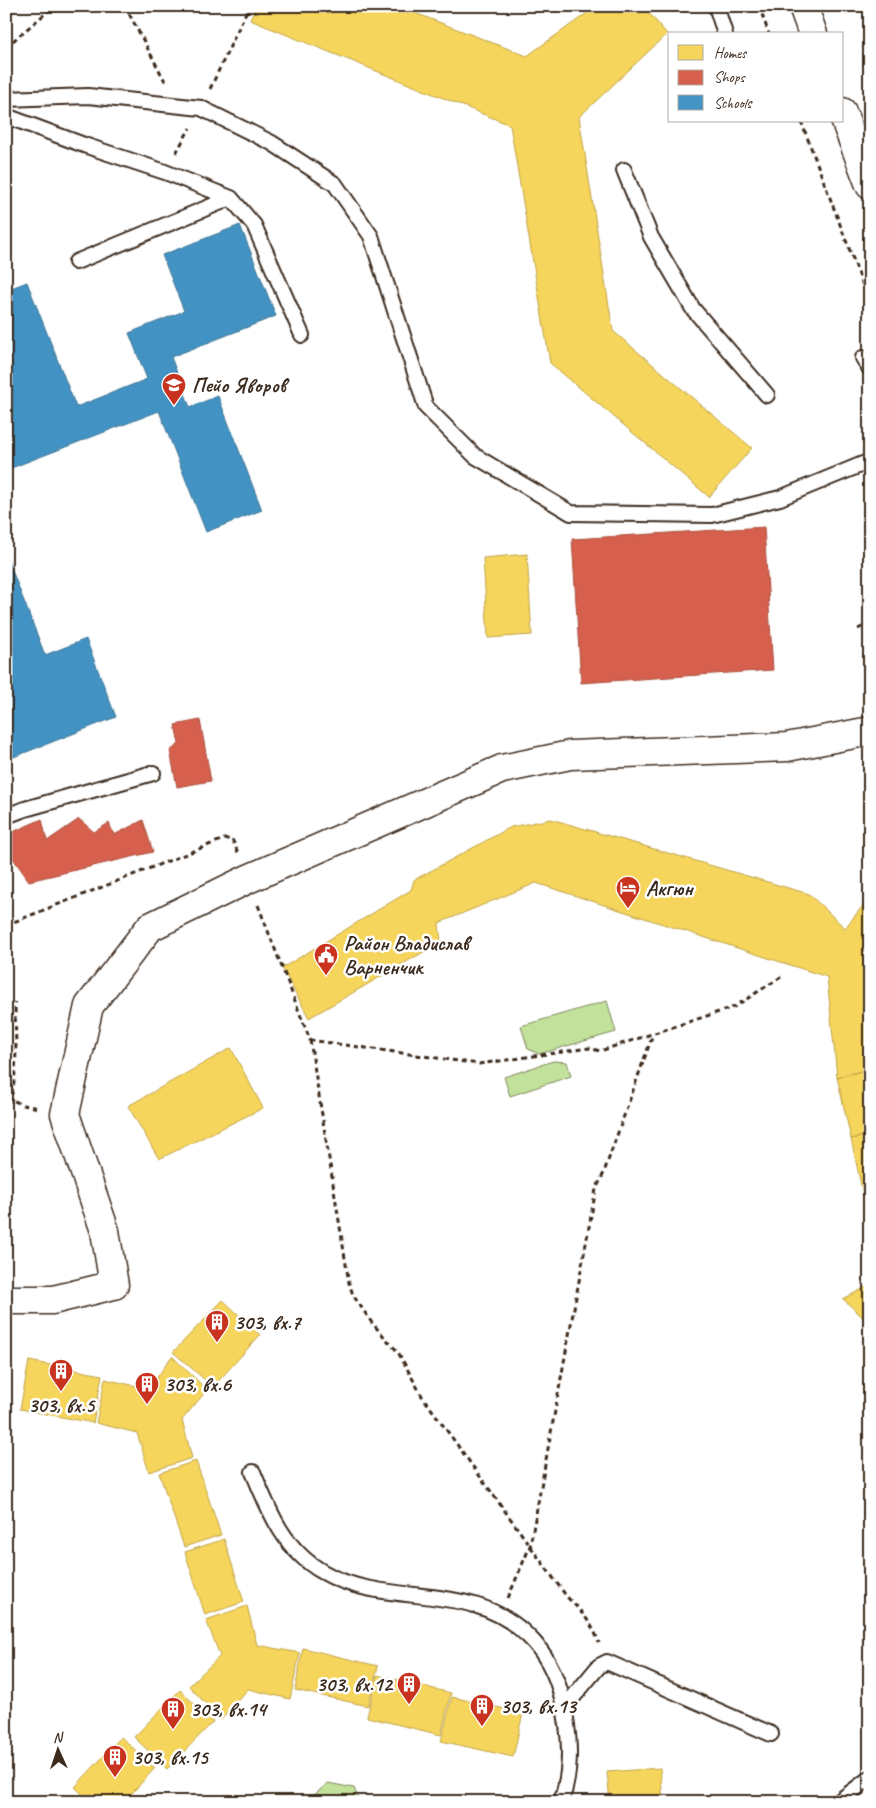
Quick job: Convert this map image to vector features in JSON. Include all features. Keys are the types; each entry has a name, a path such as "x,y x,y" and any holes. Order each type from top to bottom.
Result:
{"street":[{"path":"802,6 812,32"},
{"path":"844,117 870,185"},
{"path":"6,1300 53,1300 114,1285 105,1231 65,1114 89,1006 150,927 248,880 502,770 570,755 788,747 870,731"}],"lane":[{"path":"716,6 724,32"},
{"path":"6,99 88,96 201,108 272,143 335,184 371,236 426,407 475,456 571,513 712,514 780,498 870,461"},
{"path":"6,116 165,172 231,198 254,225 302,335"},
{"path":"624,170 651,236 693,309 767,395"},
{"path":"76,262 231,198"},
{"path":"6,816 153,773"},
{"path":"253,1472 273,1519 283,1534 295,1551 322,1572 344,1583 374,1590 457,1600 477,1605 501,1614 522,1629 540,1647 558,1681 569,1742 570,1764 568,1783 561,1802"},
{"path":"564,1708 599,1666 607,1662 770,1734"},
{"path":"838,1802 868,1780 870,1796"}],"path":[{"path":"6,47 54,6"},
{"path":"126,6 177,105"},
{"path":"759,6 768,32"},
{"path":"801,122 870,304"},
{"path":"858,629 870,623"},
{"path":"6,924 224,839 232,839 310,1040 349,1283 353,1295 372,1323 398,1352 422,1396 530,1546 567,1597 587,1618 607,1662"},
{"path":"310,1040 479,1064 589,1048 600,1051 734,1007 781,977"},
{"path":"6,1111 12,1100 14,1076 15,1002"},
{"path":"501,1614 530,1546 596,1189 653,1034"},
{"path":"6,1097 23,1104 65,1114"}],"green space":[{"path":"607,1001 616,1032 539,1054 528,1049 521,1026"},
{"path":"553,1061 567,1062 571,1076 510,1096 504,1077"},
{"path":"328,1783 354,1788 360,1802 306,1802"}],"building: Homes":[{"path":"256,6 397,6 527,56 597,6 643,6 667,34 579,117 613,331 752,448 709,497 550,363 510,125 250,20"},
{"path":"527,554 532,635 488,638 483,558"},
{"path":"551,819 809,894 845,928 870,897 870,1069 837,1077 827,977 536,883 439,923 441,942 309,1018 282,968 411,890 414,880 511,827"},
{"path":"231,1048 263,1108 159,1159 128,1106"},
{"path":"870,1069 870,1135 851,1139 837,1077"},
{"path":"870,1135 870,1198 864,1199 851,1139"},
{"path":"870,1198 870,1224 864,1199"},
{"path":"870,1285 870,1324 843,1299"},
{"name":"303, вх.7","path":"223,1300 260,1335 213,1387 173,1352"},
{"name":"303, вх.6","path":"172,1356 207,1390 182,1420 192,1458 149,1472 137,1433 96,1423 105,1379 149,1389"},
{"name":"303, вх.5","path":"29,1361 102,1375 93,1423 20,1409"},
{"path":"196,1461 221,1535 184,1547 159,1473"},
{"path":"224,1539 244,1602 205,1615 185,1552"},
{"path":"247,1606 257,1645 300,1653 290,1699 248,1689 221,1720 189,1686 220,1656 206,1620"},
{"path":"303,1648 378,1666 368,1706 295,1690"},
{"name":"303, вх.12","path":"377,1675 451,1693 441,1735 367,1717"},
{"name":"303, вх.14","path":"180,1690 213,1722 167,1769 134,1737"},
{"name":"303, вх.13","path":"452,1697 523,1713 513,1757 441,1741"},
{"name":"303, вх.15","path":"121,1737 155,1768 124,1802 90,1802 75,1787"},
{"path":"660,1768 663,1800 610,1802 607,1772"}],"building: Shops":[{"path":"764,527 773,670 581,683 572,539"},
{"path":"200,720 211,781 177,787 170,751 179,744 175,725"},
{"path":"42,819 47,841 79,819 94,832 109,823 114,835 143,820 153,852 29,881 12,857 6,859 6,835"}],"building: Schools":[{"path":"240,225 276,316 171,357 190,407 218,396 262,510 206,532 159,411 6,470 6,290 27,282 76,407 147,379 129,333 184,311 162,255"},
{"path":"6,555 45,655 86,639 116,717 6,760"}],"place":[{"name":"Пейо Яворов","path":"174,406"},
{"name":"Акгюн","path":"628,909"},
{"name":"Район Владислав Варненчик","path":"326,976"},
{"name":"303, вх.7","path":"217,1343"},
{"name":"303, вх.5","path":"61,1392"},
{"name":"303, вх.6","path":"147,1405"},
{"name":"303, вх.12","path":"409,1705"},
{"name":"303, вх.13","path":"482,1727"},
{"name":"303, вх.14","path":"173,1730"},
{"name":"303, вх.15","path":"115,1778"}]}
